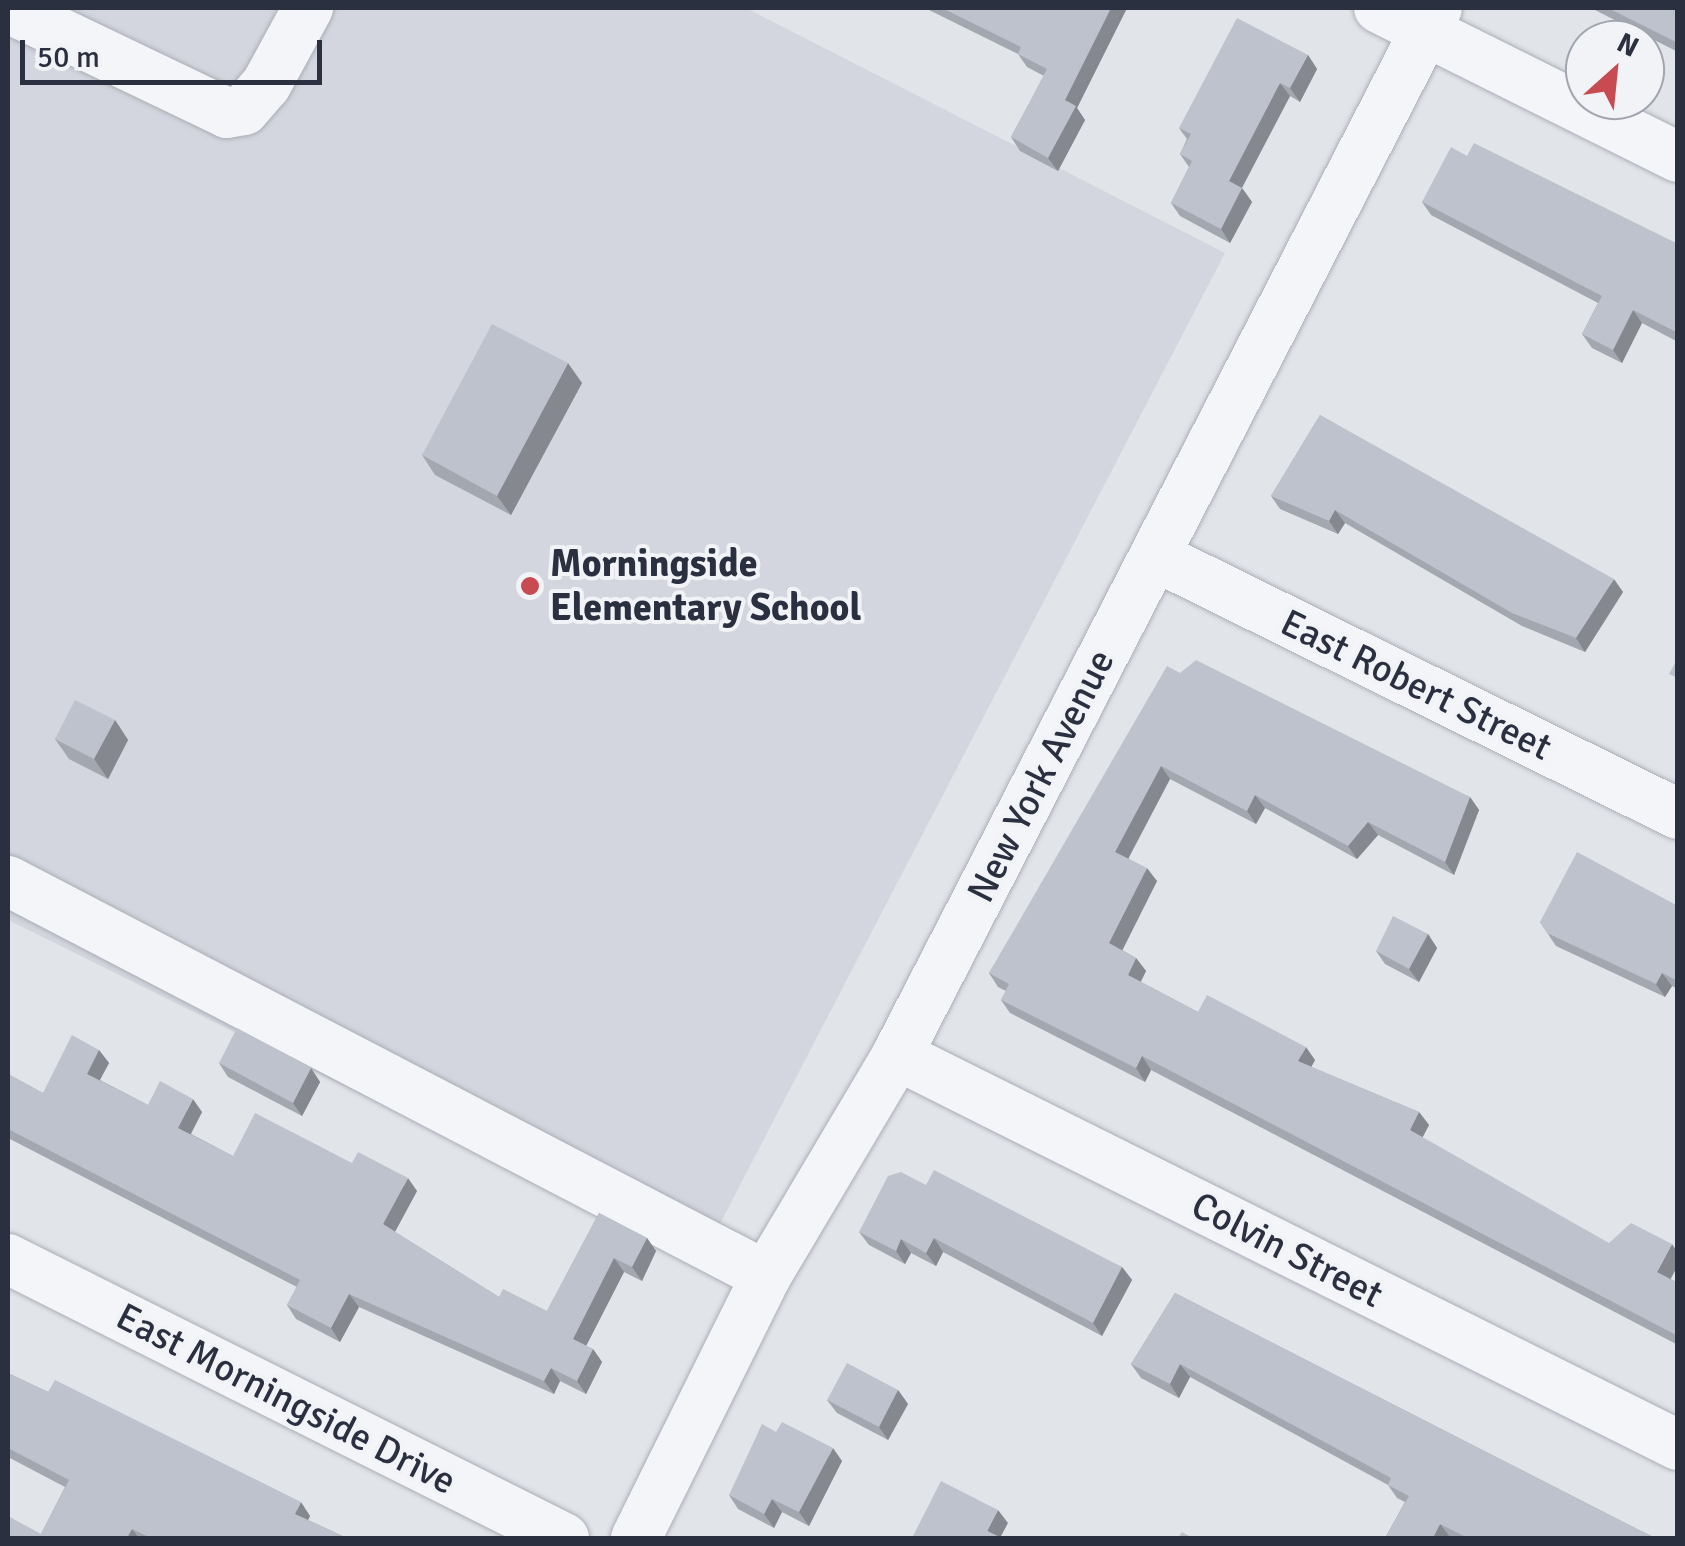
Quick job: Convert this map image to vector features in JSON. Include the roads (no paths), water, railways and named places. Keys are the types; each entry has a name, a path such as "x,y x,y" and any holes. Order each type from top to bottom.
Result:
{"street":[{"path":"8,8 227,113 244,110 266,85 308,8"},
{"path":"1379,8 1431,19 1678,156"},
{"name":"New York Avenue","path":"636,1538 766,1276 897,1055 1431,19"},
{"name":"East Robert Street","path":"1155,556 1678,814"},
{"path":"8,881 766,1276"},
{"name":"Colvin Street","path":"897,1055 1678,1445"},
{"name":"East Morningside Drive","path":"8,1259 564,1538"}],"place":[{"name":"Morningside Elementary School","path":"530,586"}]}
